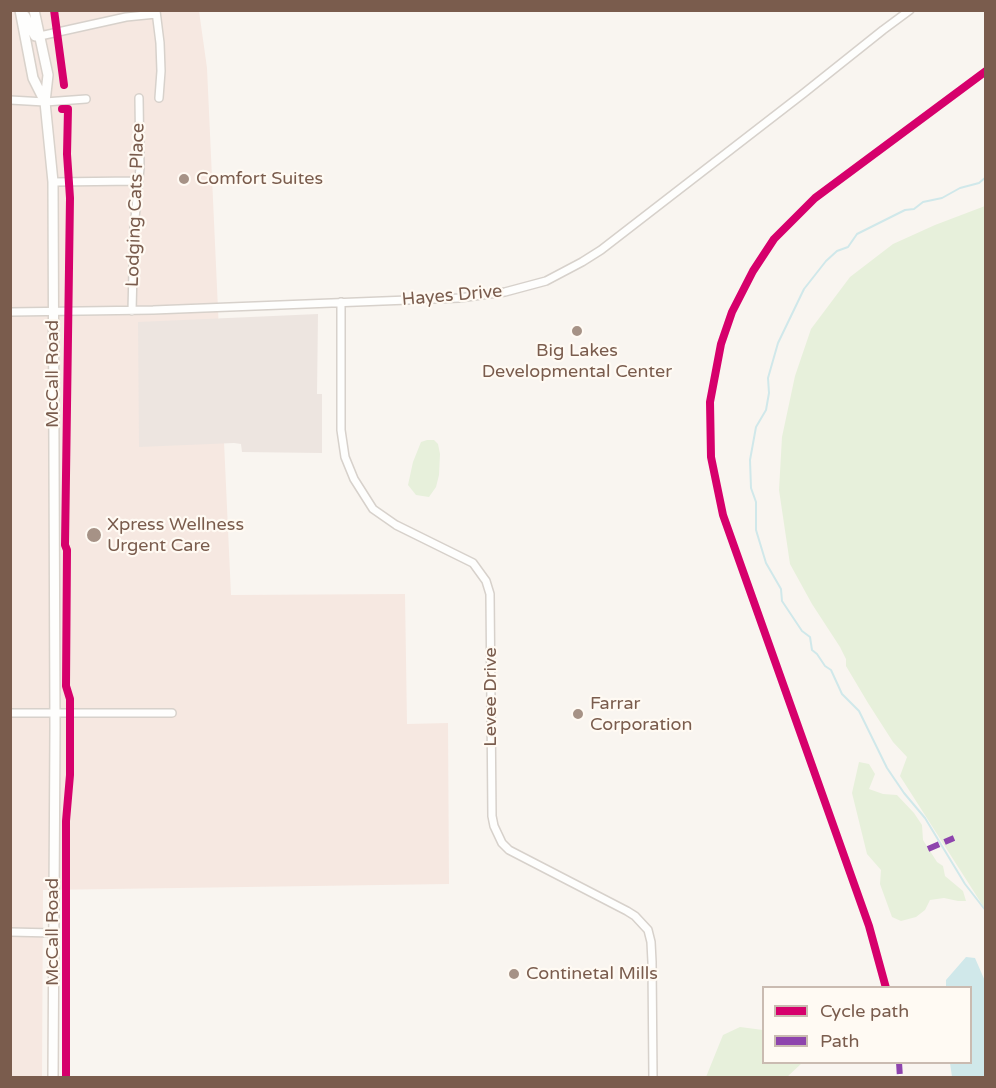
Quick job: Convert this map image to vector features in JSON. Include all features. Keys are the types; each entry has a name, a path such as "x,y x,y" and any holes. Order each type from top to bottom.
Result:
{"main road":[{"path":"21,10 31,31 35,36 40,36"},
{"name":"McCall Road","path":"21,10 33,78 45,102"},
{"name":"McCall Road","path":"34,10 48,75 45,102 53,182 55,712 53,1077"}],"street":[{"name":"Hayes Drive","path":"10,312 132,311 423,300 483,296 546,281 601,250 910,10"},
{"path":"40,36 156,12 161,71 159,98"},
{"name":"Lodging Cats Place","path":"132,311 137,182 140,168 139,98"},
{"path":"10,100 45,102 86,99"},
{"path":"53,182 137,182"},
{"name":"Levee Drive","path":"340,302 341,430 345,457 354,479 373,509 396,525 472,563 486,581 490,594 492,816 494,826 502,843 509,850 635,916 648,930 652,962 653,1077"},
{"path":"10,713 172,713"},
{"path":"10,932 53,933"}],"shaded area":[{"path":"11,11 199,11 207,68 231,595 405,594 407,724 448,723 449,884 43,890 42,1077 11,1077"},
{"path":"318,314 317,394 322,394 322,453 242,452 241,444 234,443 139,447 138,322"}],"green space":[{"path":"985,206 985,909 900,776 907,757 893,742 868,703 846,666 846,659 840,647 790,564 779,490 782,437 795,376 811,329 850,277 893,244"},
{"path":"434,440 438,444 440,454 436,487 429,497 416,495 408,485 413,462 421,442"},
{"path":"859,762 869,764 875,774 869,789 883,794 897,795 914,813 922,825 923,840 937,862 943,866 945,876 963,891 966,901 944,898 930,900 925,910 916,917 901,921 892,917 880,884 881,870 867,854 852,793"},
{"path":"740,1027 762,1030 762,1064 801,1064 787,1077 706,1077 723,1035"}],"water":[{"path":"966,957 975,958 985,981 985,1077 952,1077 950,1064 972,1064 972,986 946,986 946,980"}],"waterway":[{"path":"986,177 979,183 960,188 942,198 923,202 914,209 905,210 857,234 848,247 837,251 826,261 804,289 778,343 768,378 769,393 766,410 756,427 750,460 751,488 756,502 756,530 766,563 781,589 782,601 802,631 810,637 812,650 831,670 842,694 859,711 887,768 925,818 965,884 986,911"}],"marked path":[{"path":"928,849 954,838"},
{"path":"899,1064 900,1078"}],"cycle path":[{"path":"54,10 64,85"},
{"path":"885,986 869,926 723,515 711,457 710,402 721,344 732,312 753,271 774,239 815,198 986,71"},
{"path":"62,109 68,109 67,154 70,198 65,545 67,550 66,686 70,699 70,775 66,821 66,1078"}],"place":[{"name":"Comfort Suites","path":"184,179"},
{"name":"Big Lakes Developmental Center","path":"577,331"},
{"name":"Xpress Wellness Urgent Care","path":"94,535"},
{"name":"Farrar Corporation","path":"578,714"},
{"name":"Continetal Mills","path":"514,974"}]}
